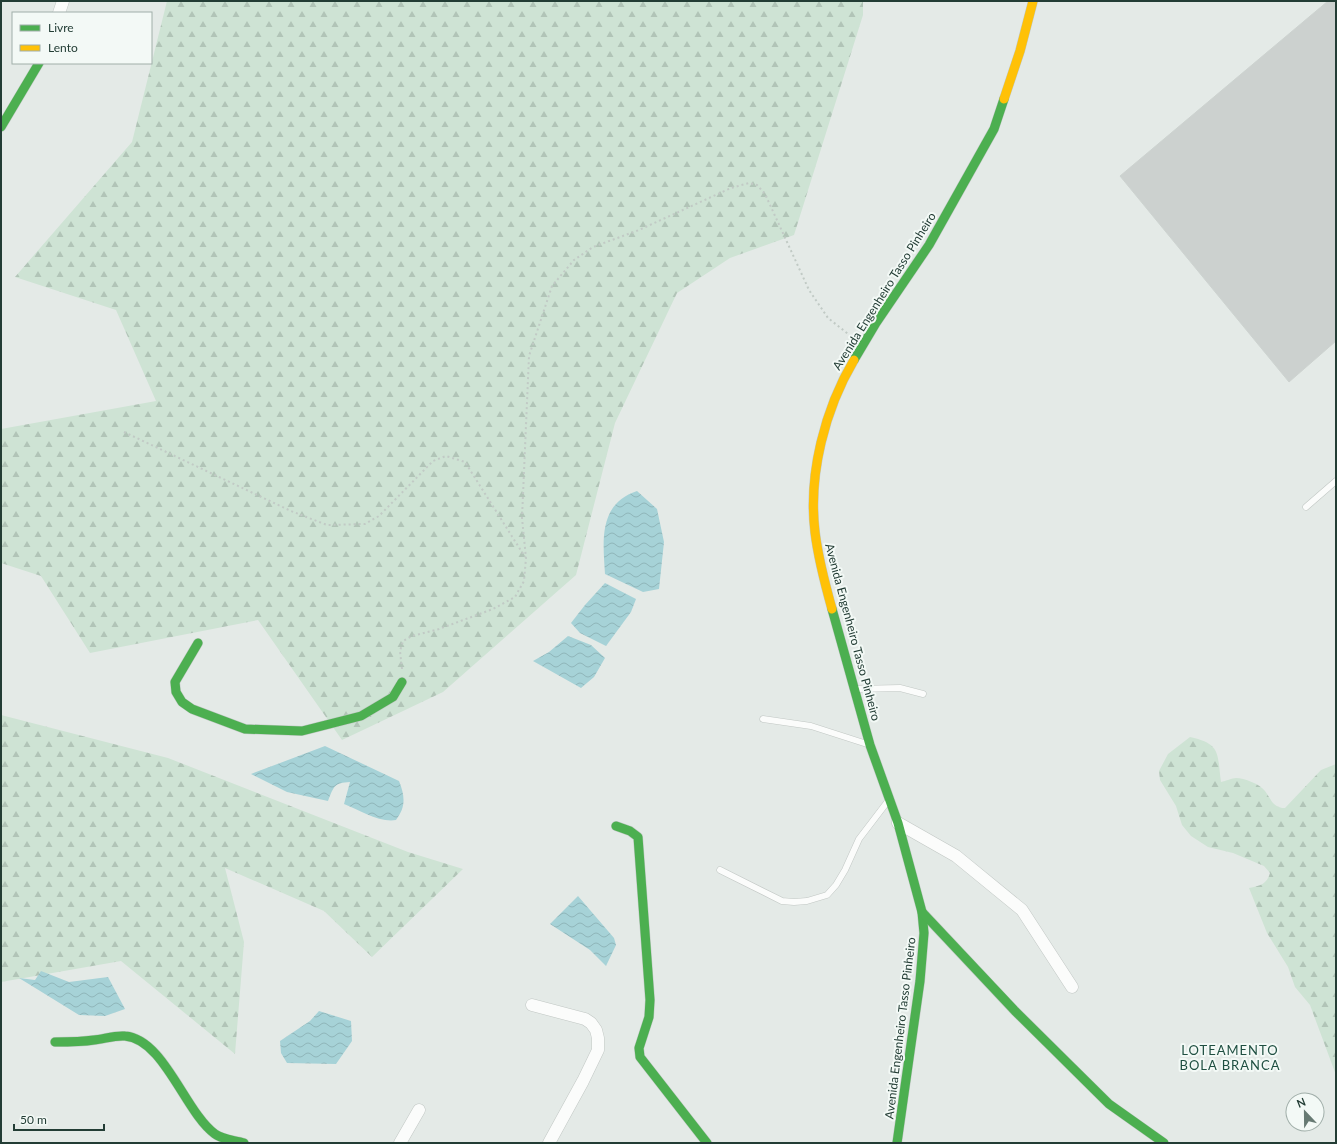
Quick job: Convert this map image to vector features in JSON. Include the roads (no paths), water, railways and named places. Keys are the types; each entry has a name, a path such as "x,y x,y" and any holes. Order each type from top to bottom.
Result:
{"street":[{"path":"59,12 63,1"},
{"name":"Avenida Engenheiro Tasso Pinheiro","path":"897,1143 920,981 924,933 922,912 898,822 870,745 826,586 815,532 813,502 814,482 826,423 842,380 862,346 929,245 994,129 1020,51 1033,1"},
{"path":"1,127 38,64"},
{"path":"198,643 175,682 176,692 182,702 192,709 245,729 302,731 361,716 393,697 402,682"},
{"path":"898,822 956,856 1022,910 1072,987"},
{"path":"616,826 630,830 638,837 643,889 646,964 650,1000 649,1017 639,1048 640,1057 707,1143"},
{"path":"922,912 1015,1011 1109,1104 1164,1143"},
{"path":"532,1005 585,1019 591,1023 598,1038 598,1050 549,1143"},
{"path":"55,1042 80,1042 125,1036 132,1037 149,1048 165,1067 179,1086 197,1117 205,1126 226,1140 244,1143"},
{"path":"400,1143 419,1110"}],"lane":[{"path":"1306,507 1336,481"},
{"path":"854,689 900,688 923,694"},
{"path":"763,719 811,726 870,745"},
{"path":"720,870 782,901 807,901 827,895 836,886 864,830 890,799"}],"water":[{"path":"637,491 657,509 664,542 659,589 643,592 605,574 604,561 604,537 609,514 615,505 624,497"},
{"path":"605,583 636,599 631,612 606,646 580,633 571,623"},
{"path":"568,636 591,645 605,658 594,677 581,688 533,661 549,652"},
{"path":"325,746 399,781 404,801 402,811 396,820 383,820 376,818 344,804 350,782 341,783 335,786 328,801 287,792 251,774"},
{"path":"578,896 614,938 616,945 606,966 590,950 550,924"},
{"path":"41,971 69,982 108,977 125,1009 105,1016 79,1015 19,978 35,980"},
{"path":"319,1011 351,1021 352,1041 336,1064 287,1063 281,1053 280,1041 310,1021"}],"district":[{"name":"LOTEAMENTO BOLA BRANCA","path":"1230,1058"}]}
